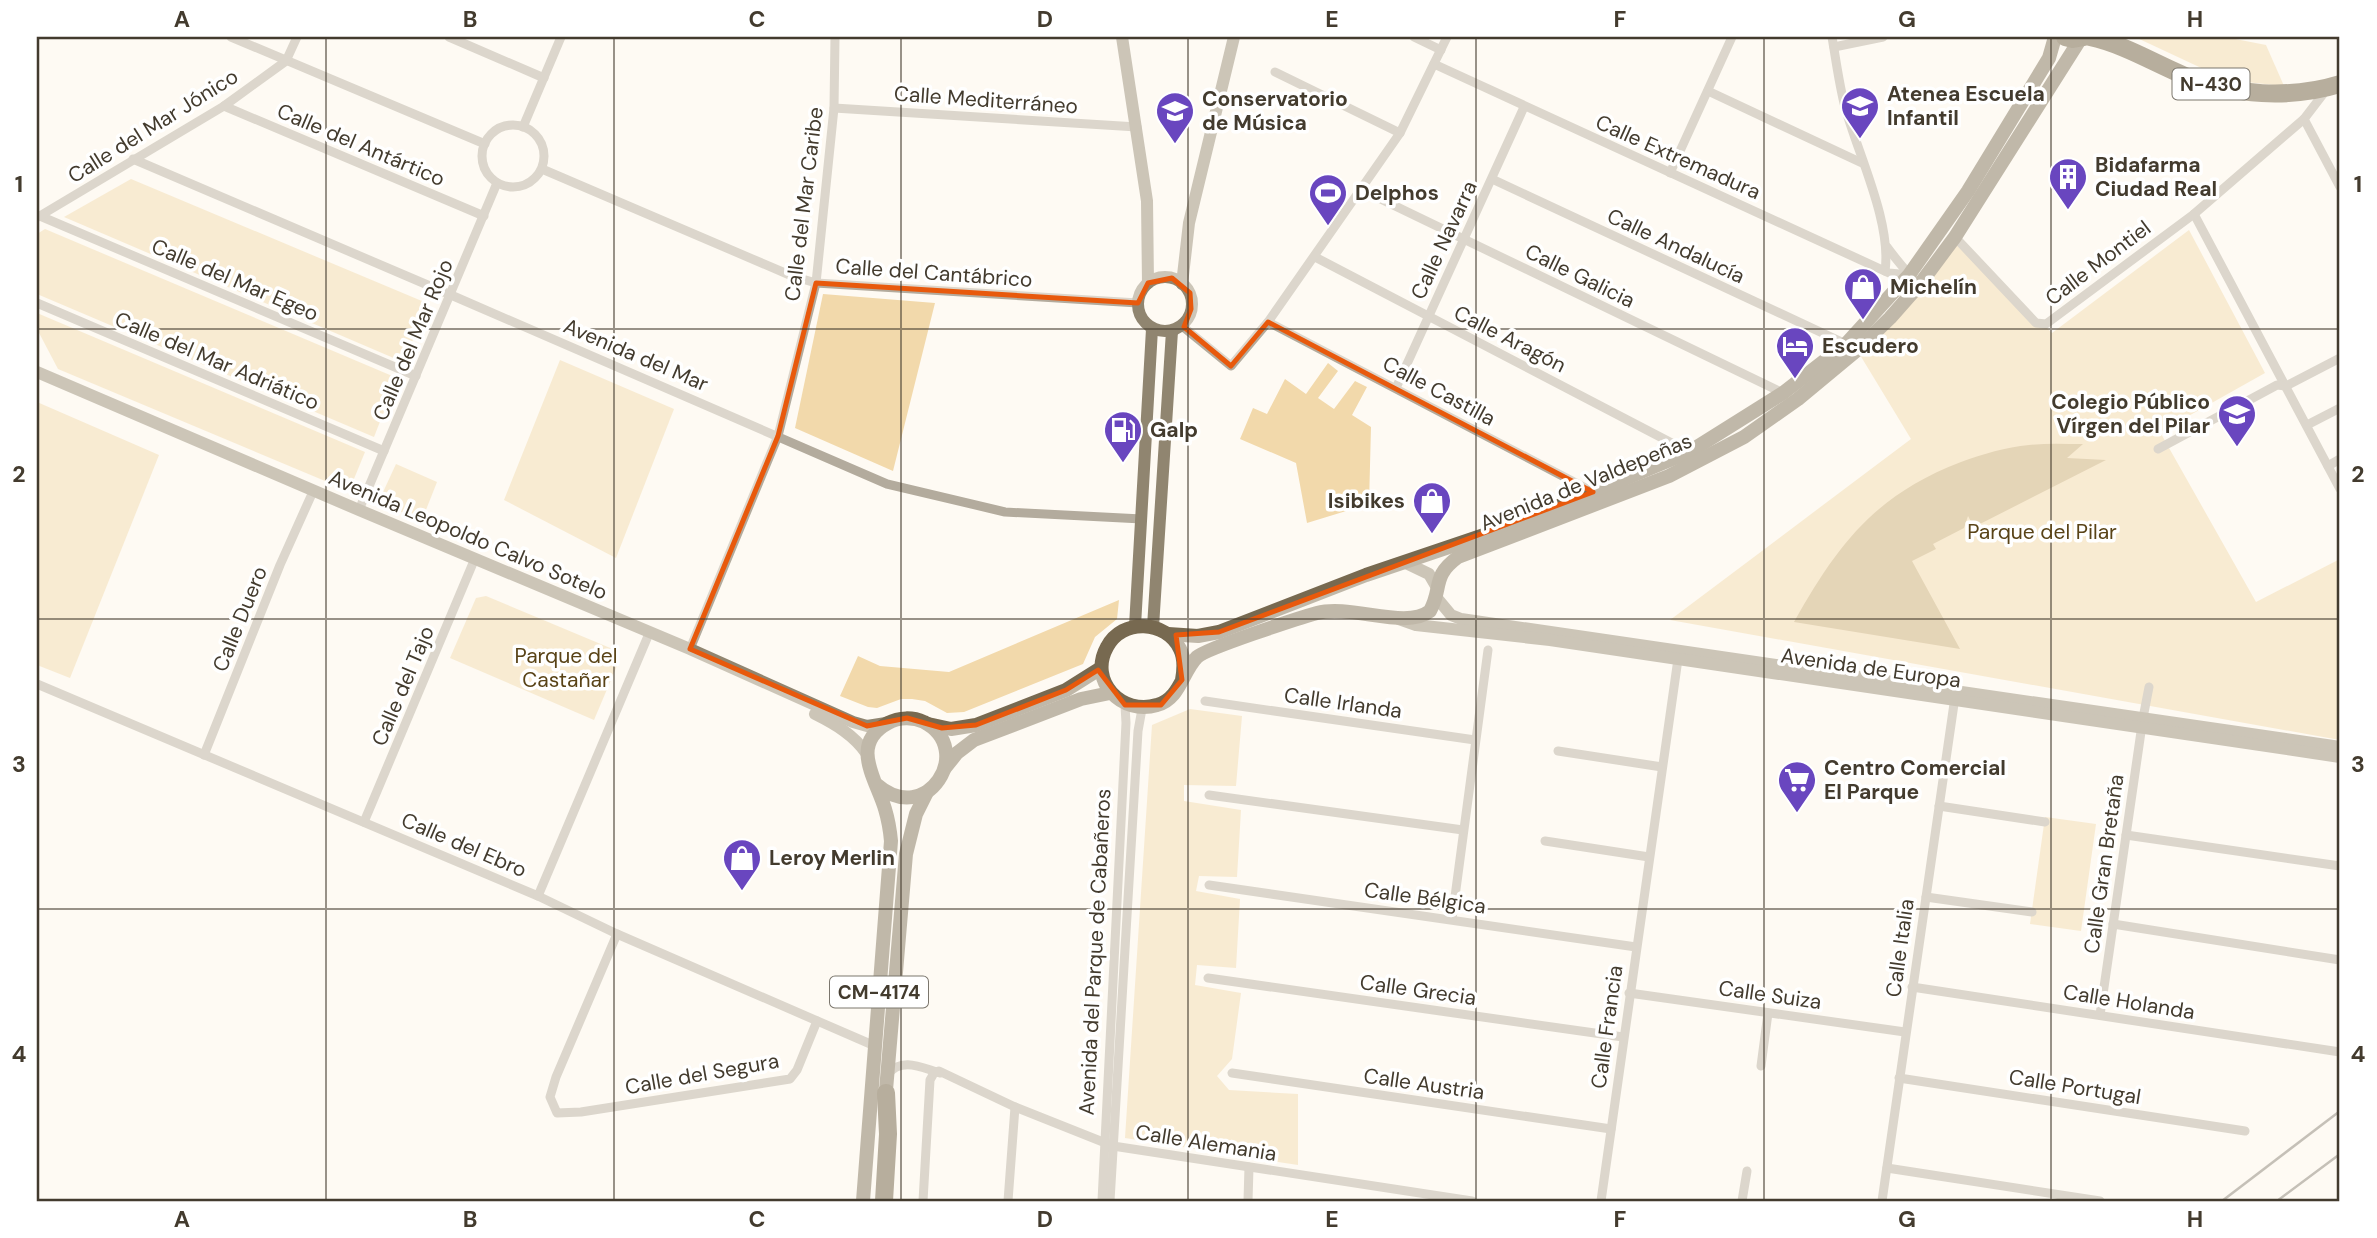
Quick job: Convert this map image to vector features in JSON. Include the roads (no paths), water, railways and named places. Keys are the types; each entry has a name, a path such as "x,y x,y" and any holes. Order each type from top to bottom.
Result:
{"highway":[{"name":"N-430","path":"2080,37 2107,41 2189,78 2228,89 2295,93 2336,82"},
{"name":"N-430","path":"2121,37 2191,70 2227,80 2284,86 2336,82"},
{"path":"884,1201 888,1124 886,1085"}],"main road":[{"path":"1122,37 1147,201 1148,283"},
{"path":"1182,284 1189,223 1234,37"},
{"name":"Avenida de Valdepeñas","path":"1182,680 1198,657 1315,613 1343,610 1419,618 1430,611 1448,565 1458,557 1669,476 1744,437 1798,399 1857,350 1890,318 2049,58 2055,37"},
{"name":"Avenida de Valdepeñas","path":"1168,634 1198,636 1219,632 1404,562 1508,527 1689,452 1783,393 1846,344 1955,237 2080,37"},
{"path":"1153,626 1177,328 1191,309 1189,293 1182,284 1165,277 1148,283 1140,293 1138,303 1144,322 1163,332 1177,328"},
{"path":"1135,626 1152,328"},
{"name":"Avenida Leopoldo Calvo Sotelo","path":"39,376 311,496 648,636 836,724 861,744 867,754"},
{"name":"Avenida Leopoldo Calvo Sotelo","path":"39,376 690,649 853,722 867,726 886,723"},
{"name":"Avenida de Europa","path":"1404,562 1429,573 1436,592 1451,615 1461,619 2142,723 2340,757"},
{"name":"Avenida de Europa","path":"1396,617 1416,625 1550,640 1956,695"},
{"path":"1153,626 1168,634 1180,648 1184,664 1182,680 1174,695 1161,705 1142,709 1125,705 1110,693 1104,681 1102,657 1114,637 1124,629 1153,626"},
{"path":"1101,668 1066,690 976,725 951,729 907,718 886,723 870,742 867,754 870,775 884,792 905,798 927,792 935,786 957,753 974,740 1081,699 1110,693"},
{"name":"Avenida de Europa","path":"2142,723 2340,747"},
{"path":"928,724 938,733 944,744 945,768"},
{"name":"CM-4174","path":"863,1201 891,841 885,809 876,784"},
{"name":"CM-4174","path":"876,1201 906,854 916,814 927,792"}],"street":[{"path":"231,37 485,144"},
{"path":"286,61 297,37"},
{"path":"449,37 544,78"},
{"path":"523,127 561,37"},
{"name":"Calle del Mar Caribe","path":"690,649 778,436 816,283 834,108 835,37"},
{"path":"1414,37 1441,50"},
{"path":"1177,328 1231,366 1315,257 1400,133 1447,37"},
{"path":"1671,173 1732,37"},
{"path":"1883,37 1833,42 1845,105 1877,205 1886,245 1885,271"},
{"name":"Calle del Mar Jónico","path":"38,217 224,106 286,61"},
{"name":"Calle Extremadura","path":"1434,64 1885,271 1914,280"},
{"path":"1275,72 1400,133"},
{"name":"Calle Montiel","path":"1955,237 2036,323 2046,324 2194,214 2304,119 2336,82"},
{"path":"1708,91 1862,163"},
{"name":"Calle del Antártico","path":"224,106 484,216"},
{"name":"Calle Navarra","path":"1396,388 1524,107"},
{"name":"Calle Mediterráneo","path":"834,108 1137,127"},
{"path":"2304,119 2340,187"},
{"path":"512,125 523,127 533,132 540,141 544,159 541,169 531,182 507,187 497,183 489,175 482,155 492,134 512,125"},
{"name":"Avenida del Mar","path":"133,159 887,484 1005,512 1142,519"},
{"name":"Calle del Cantábrico","path":"541,169 792,276 816,283 1138,303"},
{"name":"Calle Andalucía","path":"1492,179 1846,344"},
{"name":"Calle del Mar Rojo","path":"359,510 497,183"},
{"name":"Calle Galicia","path":"1362,190 1783,393"},
{"path":"2194,214 2340,489"},
{"name":"Calle del Mar Egeo","path":"38,217 416,376"},
{"path":"1886,245 1914,280"},
{"name":"Calle Aragón","path":"1315,257 1689,452"},
{"name":"Calle del Mar Adriático","path":"37,303 384,451"},
{"name":"Calle Castilla","path":"1268,321 1593,492"},
{"path":"2158,449 2277,385 2286,386 2340,358"},
{"path":"37,362 39,376"},
{"path":"2307,425 2340,408"},
{"path":"2328,466 2340,459"},
{"name":"Calle Duero","path":"204,755 311,496"},
{"name":"Calle del Tajo","path":"364,822 473,563"},
{"path":"538,896 648,636"},
{"path":"1452,919 1488,650"},
{"name":"Calle Francia","path":"1601,1201 1678,659"},
{"name":"Calle del Ebro","path":"37,684 538,896 617,934 875,1045"},
{"name":"Calle Gran Bretaña","path":"2100,1015 2149,687"},
{"name":"Calle Italia","path":"1882,1201 1956,695"},
{"name":"Calle Irlanda","path":"1205,701 1475,740"},
{"name":"Avenida del Parque de Cabañeros","path":"1110,1201 1109,1144 1125,705"},
{"name":"Avenida del Parque de Cabañeros","path":"1102,1201 1109,1144 1138,731 1142,709"},
{"path":"1558,751 1662,767"},
{"path":"1209,795 1463,831"},
{"path":"1939,806 2045,822"},
{"path":"2126,835 2340,866"},
{"path":"1545,841 1649,857"},
{"name":"Calle Bélgica","path":"1209,886 1636,947"},
{"path":"1926,897 2032,912"},
{"path":"2113,924 2340,960"},
{"name":"Calle del Segura","path":"617,934 556,1077 550,1097 557,1113 607,1108 790,1079 797,1070 817,1021"},
{"name":"Calle Grecia","path":"1208,978 1623,1037"},
{"name":"Calle Holanda","path":"1912,987 2340,1052"},
{"name":"Calle Suiza","path":"1629,993 1905,1032"},
{"path":"1761,1066 1768,1013"},
{"name":"Calle Alemania","path":"886,1085 893,1069 904,1065 948,1076 1015,1107 1109,1144 1443,1199 1472,1201"},
{"path":"923,1201 930,1080 936,1072"},
{"name":"Calle Austria","path":"1232,1073 1611,1129"},
{"name":"Calle Portugal","path":"1899,1078 2245,1131"},
{"path":"1008,1201 1015,1107"},
{"path":"1248,1201 1249,1167"},
{"path":"1886,1167 2100,1201"},
{"path":"1742,1201 1747,1171"}],"railway":[{"path":"2222,1201 2340,1111"},
{"path":"2277,1201 2340,1154"}],"place":[{"name":"Atenea Escuela Infantil","path":"1860,140"},
{"name":"Conservatorio de Música","path":"1175,145"},
{"name":"Bidafarma Ciudad Real","path":"2068,211"},
{"name":"Delphos","path":"1328,227"},
{"name":"Michelín","path":"1863,321"},
{"name":"Escudero","path":"1795,380"},
{"name":"Colegio Público Vírgen del Pilar","path":"2237,448"},
{"name":"Galp","path":"1123,464"},
{"name":"Isibikes","path":"1432,535"},
{"name":"Centro Comercial El Parque","path":"1797,814"},
{"name":"Leroy Merlin","path":"742,892"}],"park label":[{"name":"Parque del Pilar","path":"2042,532"},
{"name":"Parque del Castañar","path":"566,668"}]}
